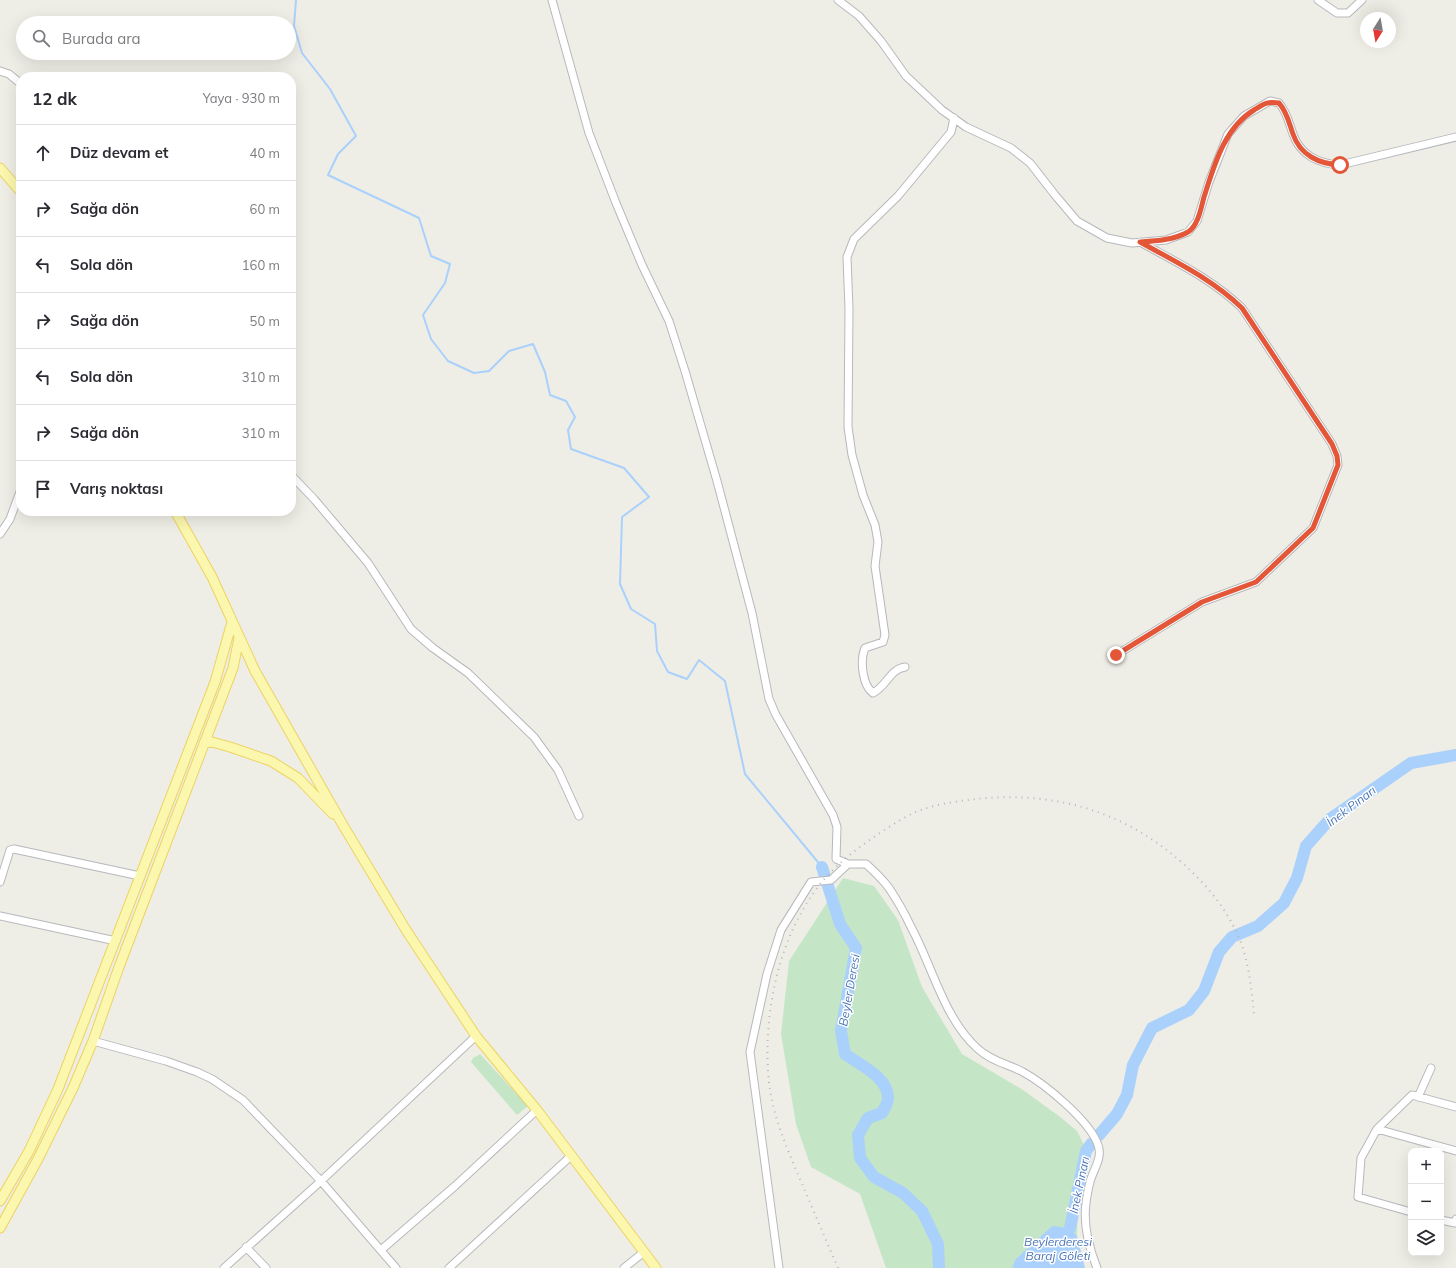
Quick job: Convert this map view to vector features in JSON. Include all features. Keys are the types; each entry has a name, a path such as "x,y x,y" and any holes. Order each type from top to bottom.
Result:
{"main road":[{"path":"0,168 16,186"},
{"path":"178,516 212,577 255,671 344,827 406,930 476,1036 572,1155 656,1268"},
{"path":"0,1201 29,1151 58,1089 215,682 232,622"},
{"path":"0,1228 38,1159 73,1088 233,668 239,638"},
{"path":"204,743 212,742 271,761 298,778 344,827"}],"street":[{"path":"552,0 589,133 627,230 669,321 685,371 717,481 752,613 770,699 776,715 833,815 837,827 836,859 848,864 866,864 889,888 912,928 934,980 961,1030 977,1049 990,1057 1024,1072 1065,1102 1093,1135 1098,1144 1100,1154 1090,1182 1085,1204 1086,1228 1091,1251 1097,1268"},
{"path":"838,0 859,16 906,76 942,110 966,127 1011,148 1030,163 1054,196 1077,221 1106,238 1132,243 1166,240 1188,232 1197,220 1209,182 1228,134 1244,116 1270,101 1279,103 1285,110 1293,136 1302,151 1320,162 1328,164 1340,165 1456,137"},
{"path":"1318,0 1337,13 1348,13 1362,0"},
{"path":"0,71 9,74 16,80"},
{"path":"905,666 898,668 878,690 873,693 868,690 864,675 862,654 865,648 883,642 885,635 875,566 878,542 875,525 852,454 848,427 850,309 847,256 854,239 898,196 951,132 954,118"},
{"path":"1116,655 1202,602 1256,582 1313,528 1338,465 1337,456 1332,444 1242,308 1224,291 1208,280 1140,242"},
{"path":"296,480 314,499 368,563 411,629 433,648 468,673 534,737 558,770 579,816"},
{"path":"0,534 10,519 16,503"},
{"path":"0,882 8,854 10,850 14,849 140,876"},
{"path":"779,1268 750,1052 767,974 781,930 811,882 831,880 848,864"},
{"path":"0,916 116,941"},
{"path":"224,1268 321,1181 476,1036"},
{"path":"92,1041 166,1061 212,1079 243,1100 321,1181 395,1267"},
{"path":"1418,1097 1432,1068"},
{"path":"1408,1211 1358,1197 1361,1158 1377,1130 1412,1095 1456,1107"},
{"path":"381,1250 455,1186 537,1110"},
{"path":"1377,1130 1456,1151"},
{"path":"449,1268 572,1155"},
{"path":"1444,1221 1455,1223 1456,1219"},
{"path":"246,1247 266,1268"},
{"path":"624,1268 644,1252"}],"green space":[{"path":"843,878 874,886 898,920 922,987 962,1054 1023,1090 1077,1131 1091,1159 1078,1197 1077,1236 1070,1228 1015,1260 1012,1268 886,1268 860,1194 811,1167 796,1124 781,1034 789,961"},
{"path":"480,1054 528,1106 517,1115 471,1062 473,1058"}],"water":[{"name":"Beylerderesi Baraj Göleti","path":"1052,1226 1070,1228 1077,1236 1085,1268 1012,1268 1015,1260"}],"waterway":[{"path":"295,16 296,0"},
{"path":"296,33 302,53 330,89 356,136 338,154 328,175 419,218 431,256 450,264 445,283 423,315 431,339 448,361 474,373 489,371 509,351 533,344 545,372 550,395 566,401 575,417 568,430 571,449 624,468 649,497 622,517 620,584 631,609 655,624 657,651 668,672 687,679 699,660 725,681 745,774 822,867"},
{"name":"İnek Pınarı","path":"1099,1135 1117,1114 1127,1095 1133,1065 1152,1028 1189,1010 1204,991 1219,952 1232,937 1258,926 1284,903 1297,878 1306,846 1330,819 1411,763 1456,755"},
{"name":"Beyler Deresi","path":"822,867 840,924 856,948 841,1031 845,1054 872,1072 878,1078 887,1091 888,1098 887,1104 882,1113 868,1118 858,1135 860,1158 874,1177 903,1193 922,1211 938,1244 939,1268"},
{"name":"İnek Pınarı","path":"1070,1228 1086,1151 1091,1144"}],"railway":[{"path":"838,1268 789,1154 781,1131 769,1083 768,1029 777,974 785,947 796,922 810,898 826,877 845,859 865,843 897,822 921,810 952,802 1008,797 1068,803 1096,811 1149,837 1174,855 1197,877 1219,902 1231,921 1241,942 1246,960 1252,991 1254,1015"}],"route":[{"path":"1116,655 1202,602 1238,591 1256,582 1313,528 1338,465 1337,456 1332,444 1242,308 1224,291 1208,280 1140,242 1166,240 1188,232 1197,220 1209,182 1228,134 1244,116 1270,101 1279,103 1285,110 1293,136 1302,151 1320,162 1340,165"}]}
